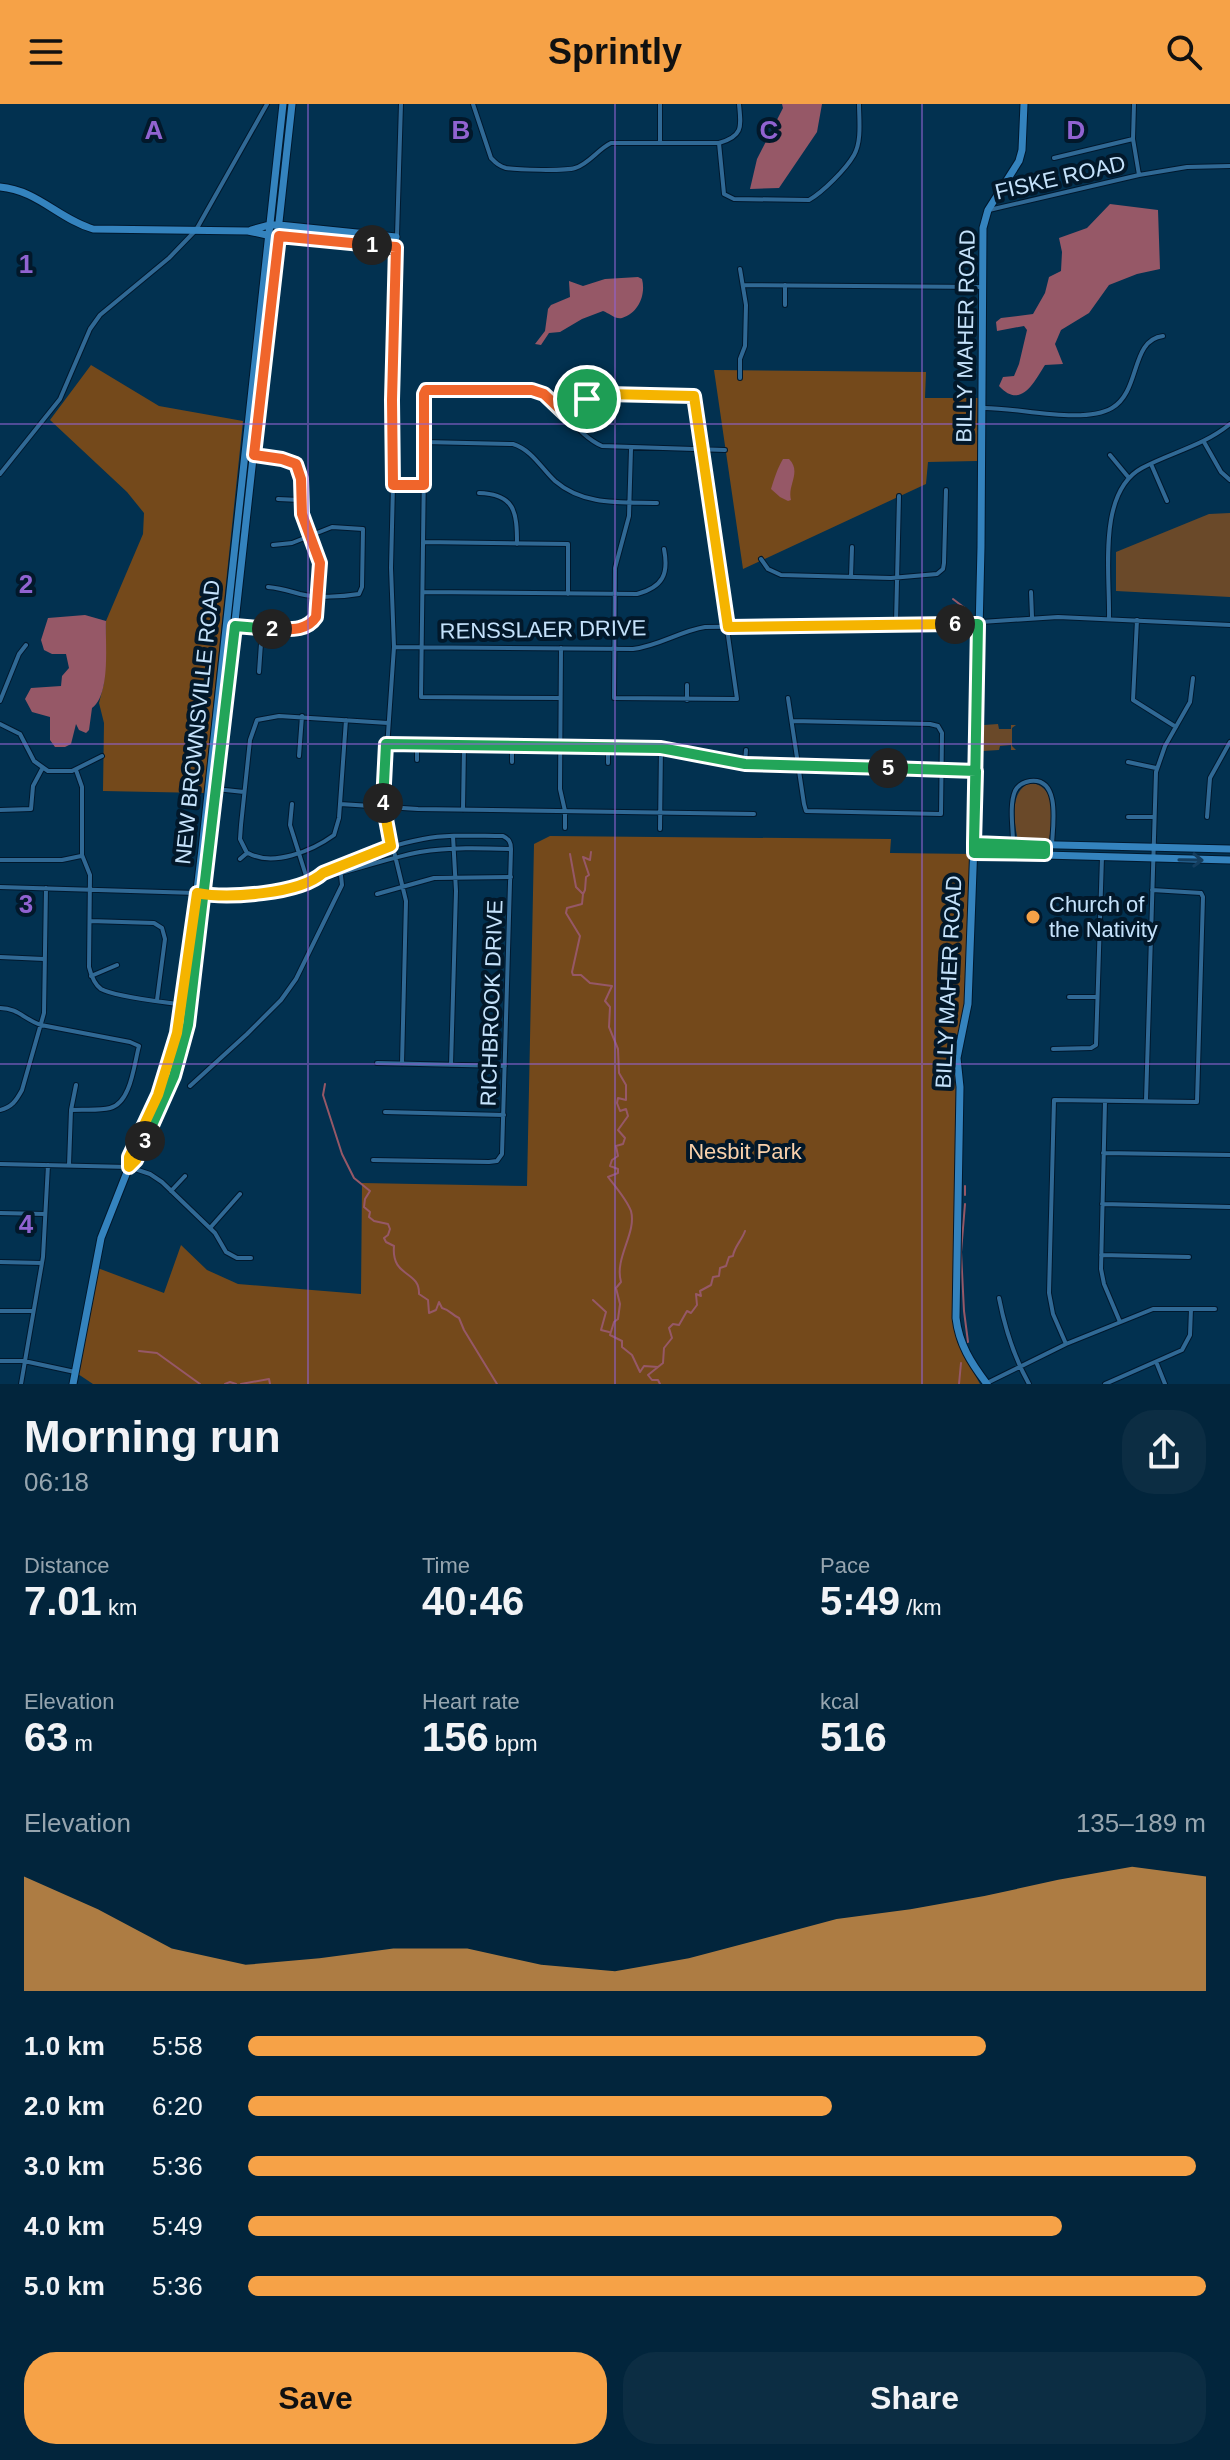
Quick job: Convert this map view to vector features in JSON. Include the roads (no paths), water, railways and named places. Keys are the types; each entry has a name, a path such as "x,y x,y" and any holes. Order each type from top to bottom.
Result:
{"main road":[{"name":"NEW BROWNSVILLE ROAD","path":"250,455 267,235 283,104"},
{"name":"NEW BROWNSVILLE ROAD","path":"129,1167 136,1160 160,1112 181,1055 189,1019 250,455 279,236 292,104"},
{"name":"BILLY MAHER ROAD","path":"987,1384 971,1363 961,1341 956,1318 960,1087 957,1058 968,1004 974,853 983,228 988,210 1019,161 1024,104"},
{"path":"0,187 28,194 93,229 248,231 396,247"},
{"path":"248,231 279,225 396,237"},
{"name":"NEW BROWNSVILLE ROAD","path":"129,1167 129,1157 167,1070 183,1005 216,789 231,626"},
{"path":"974,843 1047,849 1230,849"},
{"path":"974,853 1016,848"},
{"path":"1047,849 1102,857 1230,860"},
{"path":"73,1384 101,1238 129,1167"}],"street":[{"path":"0,474 60,399 86,337 100,315 169,258 196,230 267,104"},
{"path":"401,104 392,400 394,647 383,806 406,907 402,1064"},
{"path":"473,104 491,158 508,169 574,169 611,143 719,143 733,139 741,128 739,104"},
{"path":"660,104 660,143"},
{"path":"719,143 724,194 734,199 809,200 820,194 855,152 859,104"},
{"path":"1134,104 1133,139 1139,175"},
{"path":"1054,158 1133,139"},
{"name":"FISKE ROAD","path":"988,210 1139,175 1187,167 1230,166"},
{"path":"740,269 745,333 740,378"},
{"path":"743,285 982,287"},
{"path":"785,285 785,305"},
{"path":"981,408 1007,407 1021,413 1091,414 1112,408 1127,394 1147,342 1163,336"},
{"path":"560,698 421,697 426,390 532,390 544,394 586,436 607,448 725,450"},
{"path":"566,415 583,401 603,394 694,396 737,699 614,698 616,561 628,523 631,449"},
{"path":"1109,618 1111,516 1118,494 1129,478 1151,464 1204,442 1230,424"},
{"path":"424,442 517,445 569,491 595,500 657,503"},
{"path":"1204,442 1221,472 1230,480"},
{"path":"231,626 294,629 312,623 316,617 320,563 302,514 301,479 296,464 250,455"},
{"path":"1110,455 1129,478"},
{"path":"1151,464 1167,501"},
{"path":"393,485 424,485"},
{"path":"761,559 768,569 781,575 897,578 943,573 946,490"},
{"path":"479,493 497,495 512,507 516,518 517,544"},
{"path":"896,623 899,496"},
{"path":"278,499 300,500"},
{"path":"268,587 318,595 359,594 362,587 363,529 332,527 292,543 273,545"},
{"path":"423,542 568,544 568,594"},
{"path":"851,577 852,547"},
{"path":"423,592 640,594 657,584 666,570 664,549"},
{"path":"1031,592 1032,617"},
{"name":"RENSSLAER DRIVE","path":"394,647 614,649 649,646 693,629 978,623 1032,617 1230,625"},
{"path":"1137,620 1133,700 1176,727"},
{"path":"259,672 262,629"},
{"path":"0,701 19,654 26,645"},
{"path":"561,648 560,791 565,828"},
{"path":"1146,1101 1156,768 1190,702 1193,678"},
{"path":"687,685 687,700"},
{"path":"788,698 806,811 941,814 942,733 938,726 792,721"},
{"path":"346,720 340,804 334,835 299,853 269,860 247,853 240,832 250,740 257,720 272,716 302,716 388,723"},
{"path":"299,756 302,716"},
{"path":"0,724 22,736 33,760 42,769 60,773 76,770 102,756"},
{"path":"1207,817 1210,778 1230,742"},
{"path":"386,744 661,748 745,764 976,771"},
{"path":"417,745 417,760"},
{"path":"463,810 464,745"},
{"path":"512,746 512,762"},
{"path":"608,747 608,763"},
{"path":"660,829 661,748"},
{"path":"745,764 746,750"},
{"path":"1128,762 1156,768"},
{"path":"0,810 31,809 33,786 42,769"},
{"path":"76,770 82,787 82,856 90,873 91,976 102,989 183,1005"},
{"path":"1016,848 1014,793 1022,784 1033,781 1043,783 1051,792 1047,849"},
{"path":"216,789 244,792"},
{"path":"292,804 290,825 308,882"},
{"path":"340,804 418,809 754,814"},
{"path":"1128,817 1154,817"},
{"path":"451,1065 453,836"},
{"path":"0,887 244,895 267,892 342,874 419,852 454,848 511,849 510,842 503,836 421,839 391,846 323,873 316,880"},
{"name":"RICHBROOK DRIVE","path":"373,1160 492,1162 501,1157 511,849"},
{"path":"240,859 247,853"},
{"path":"0,860 62,860 82,856"},
{"path":"1053,1049 1095,1047 1102,857"},
{"path":"190,1086 281,1000 296,979 342,885 340,866"},
{"path":"377,894 434,878 511,877"},
{"path":"0,1110 16,1101 45,1007 46,888"},
{"path":"1066,1344 1053,1314 1049,1290 1054,1100 1197,1102 1203,891 1152,890"},
{"path":"90,921 154,923 162,928 165,939 157,1000"},
{"path":"0,957 44,959"},
{"path":"91,976 117,965"},
{"path":"1069,997 1097,997"},
{"path":"0,1008 19,1012 41,1025 139,1046 121,1103 112,1108 71,1110"},
{"path":"377,1063 505,1066"},
{"path":"69,1165 71,1110 76,1085"},
{"path":"1105,1101 1101,1255 1103,1281 1120,1322"},
{"path":"385,1112 504,1115"},
{"path":"1103,1153 1230,1155"},
{"path":"0,1164 129,1167 150,1174 210,1228 226,1252 237,1258 251,1258"},
{"path":"21,1384 42,1263 48,1165"},
{"path":"171,1191 185,1176"},
{"path":"210,1228 240,1194"},
{"path":"1102,1204 1230,1207"},
{"path":"0,1213 45,1214"},
{"path":"1101,1255 1189,1257"},
{"path":"0,1262 42,1263"},
{"path":"999,1298 1006,1331 1029,1384"},
{"path":"987,1384 1066,1344 1157,1308 1215,1309"},
{"path":"1105,1384 1178,1354 1190,1333 1191,1309"},
{"path":"0,1311 33,1311"},
{"path":"0,1361 24,1361 75,1372"},
{"path":"1156,1363 1165,1384"}],"waterway":[{"path":"953,599 966,609"},
{"path":"583,894 589,875 583,857 590,860 591,852"},
{"path":"570,854 576,887 583,894 582,904 567,908 566,913 580,936 572,972 590,983 612,986 605,1001 610,1007 609,1027 618,1049 619,1073 626,1085 626,1100 618,1098 617,1103 620,1111 626,1109 628,1116 618,1130 625,1138 623,1144 616,1146 618,1156 610,1166 618,1169 618,1173 608,1177 627,1202 632,1219 620,1264 621,1282 616,1288 620,1304 618,1319 610,1335 622,1341 622,1347 632,1355 640,1372 644,1366 658,1367 648,1375 660,1384"},
{"path":"325,1084 323,1095 342,1154 354,1178 370,1191 364,1207 370,1212 369,1217 388,1224 390,1229 384,1238 394,1246 397,1264 415,1281 419,1294 428,1300 429,1313 436,1310 439,1302 442,1308 459,1318 497,1384"},
{"path":"965,1186 965,1195"},
{"path":"965,1204 961,1252 968,1342"},
{"path":"658,1367 663,1363 664,1348 672,1338 669,1328 673,1324 679,1325 687,1311 691,1313 697,1305 696,1294 701,1296 700,1291 711,1285 713,1277 719,1276 720,1268 726,1266 729,1257 733,1256 745,1231"},
{"path":"593,1300 606,1312 601,1330 609,1332"},
{"path":"139,1351 157,1353 200,1384"},
{"path":"959,1384 961,1363"},
{"path":"241,1384 269,1379 270,1384"},
{"path":"225,1384 236,1384"}],"place":[{"name":"Church of the Nativity","path":"1033,917"}],"park label":[{"name":"Nesbit Park","path":"745,1151"}]}
